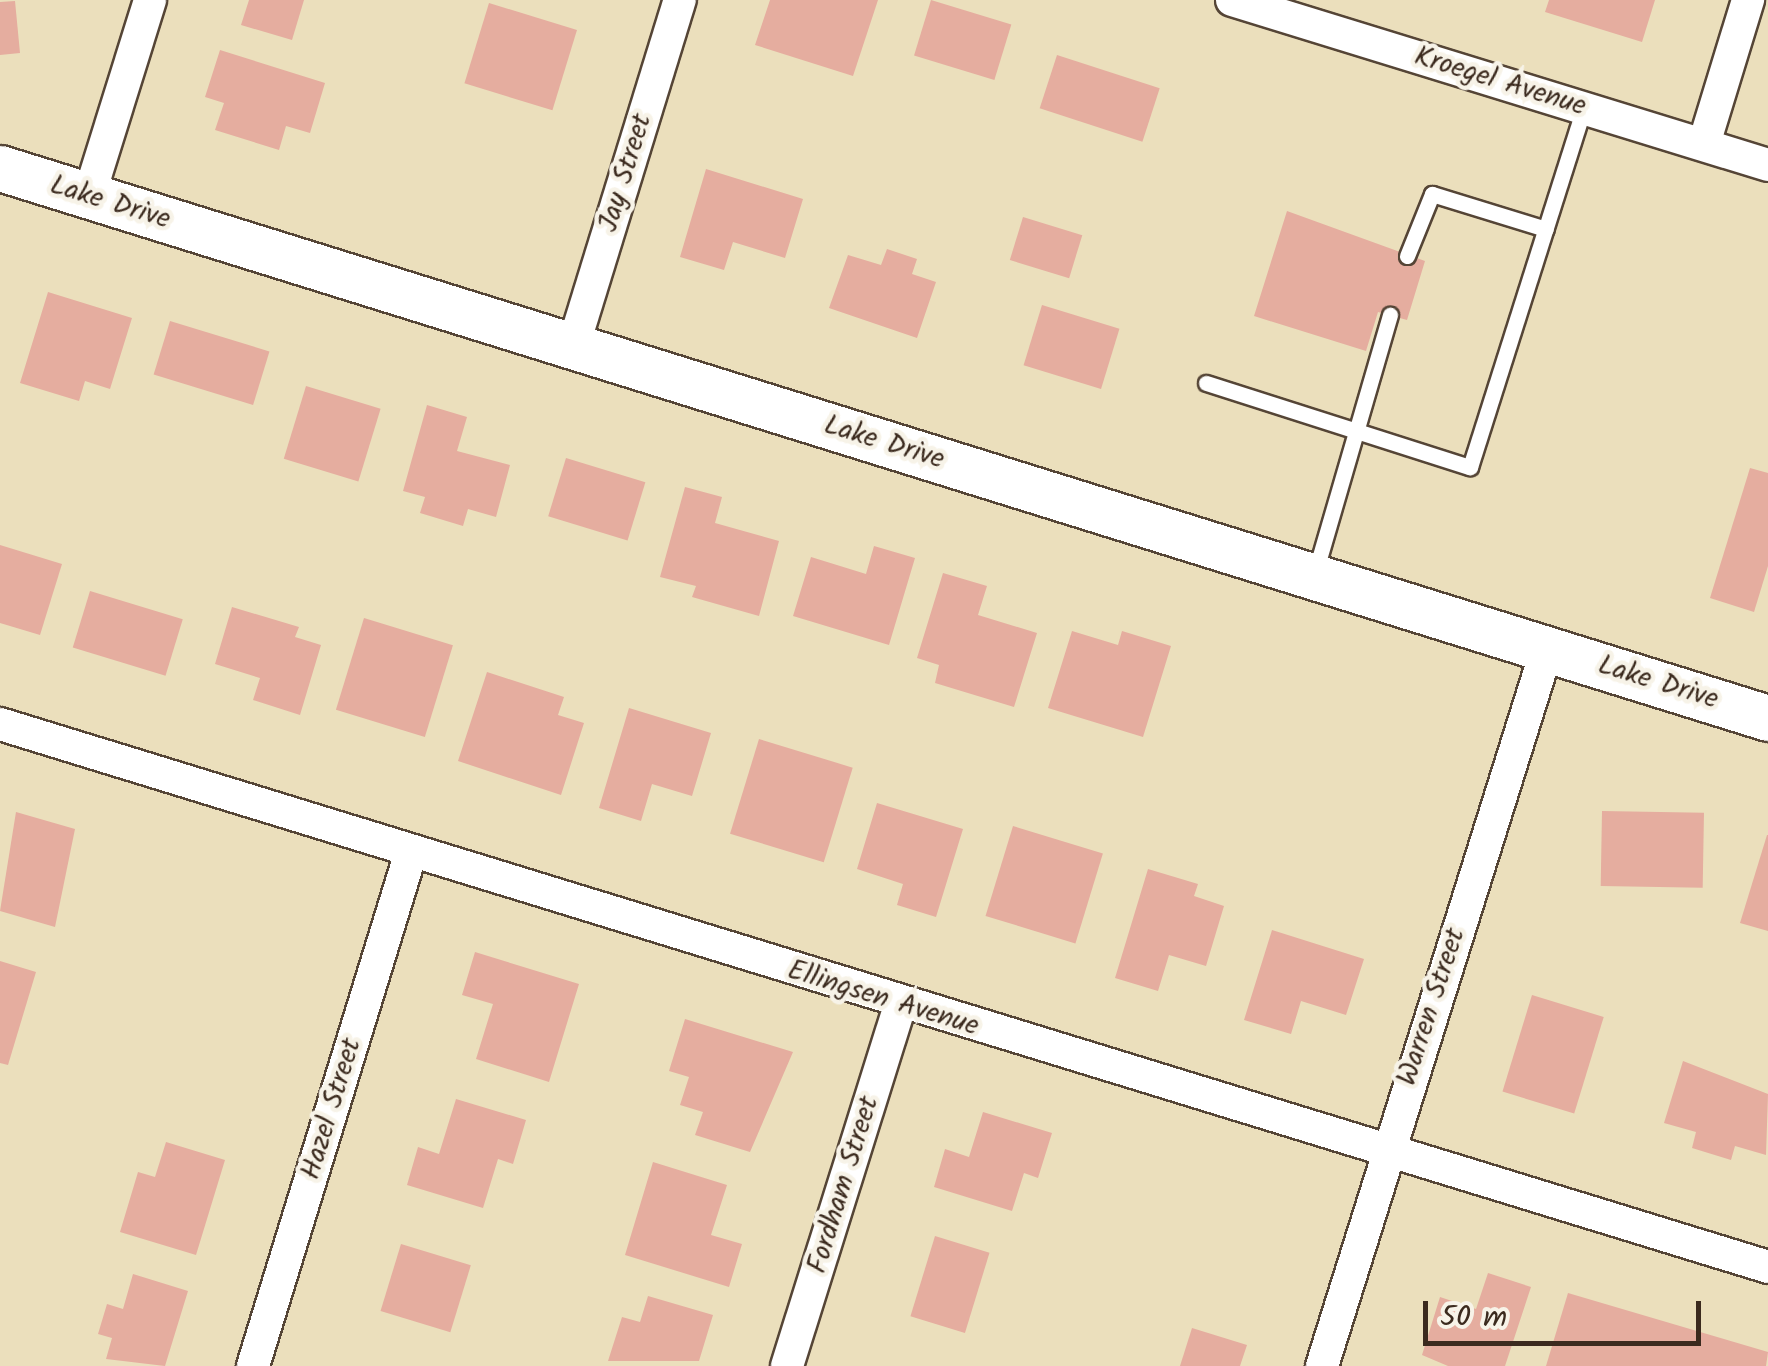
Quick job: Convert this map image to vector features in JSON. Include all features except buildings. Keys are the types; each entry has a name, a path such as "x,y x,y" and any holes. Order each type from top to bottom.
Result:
{"street":[{"path":"88,196 150,0"},
{"name":"Jay Street","path":"573,347 680,0"},
{"name":"Kroegel Avenue","path":"1232,0 1768,164"},
{"path":"1704,144 1748,0"},
{"name":"Lake Drive","path":"0,168 1768,718"},
{"name":"Warren Street","path":"1322,1366 1386,1151 1547,649"},
{"name":"Ellingsen Avenue","path":"0,724 900,1004 1768,1267"},
{"name":"Hazel Street","path":"253,1366 411,852"},
{"name":"Fordham Street","path":"787,1366 900,1004"}],"lane":[{"path":"1206,384 1470,468 1584,108"},
{"path":"1408,256 1432,194 1546,230"},
{"path":"1314,577 1390,316"}]}
